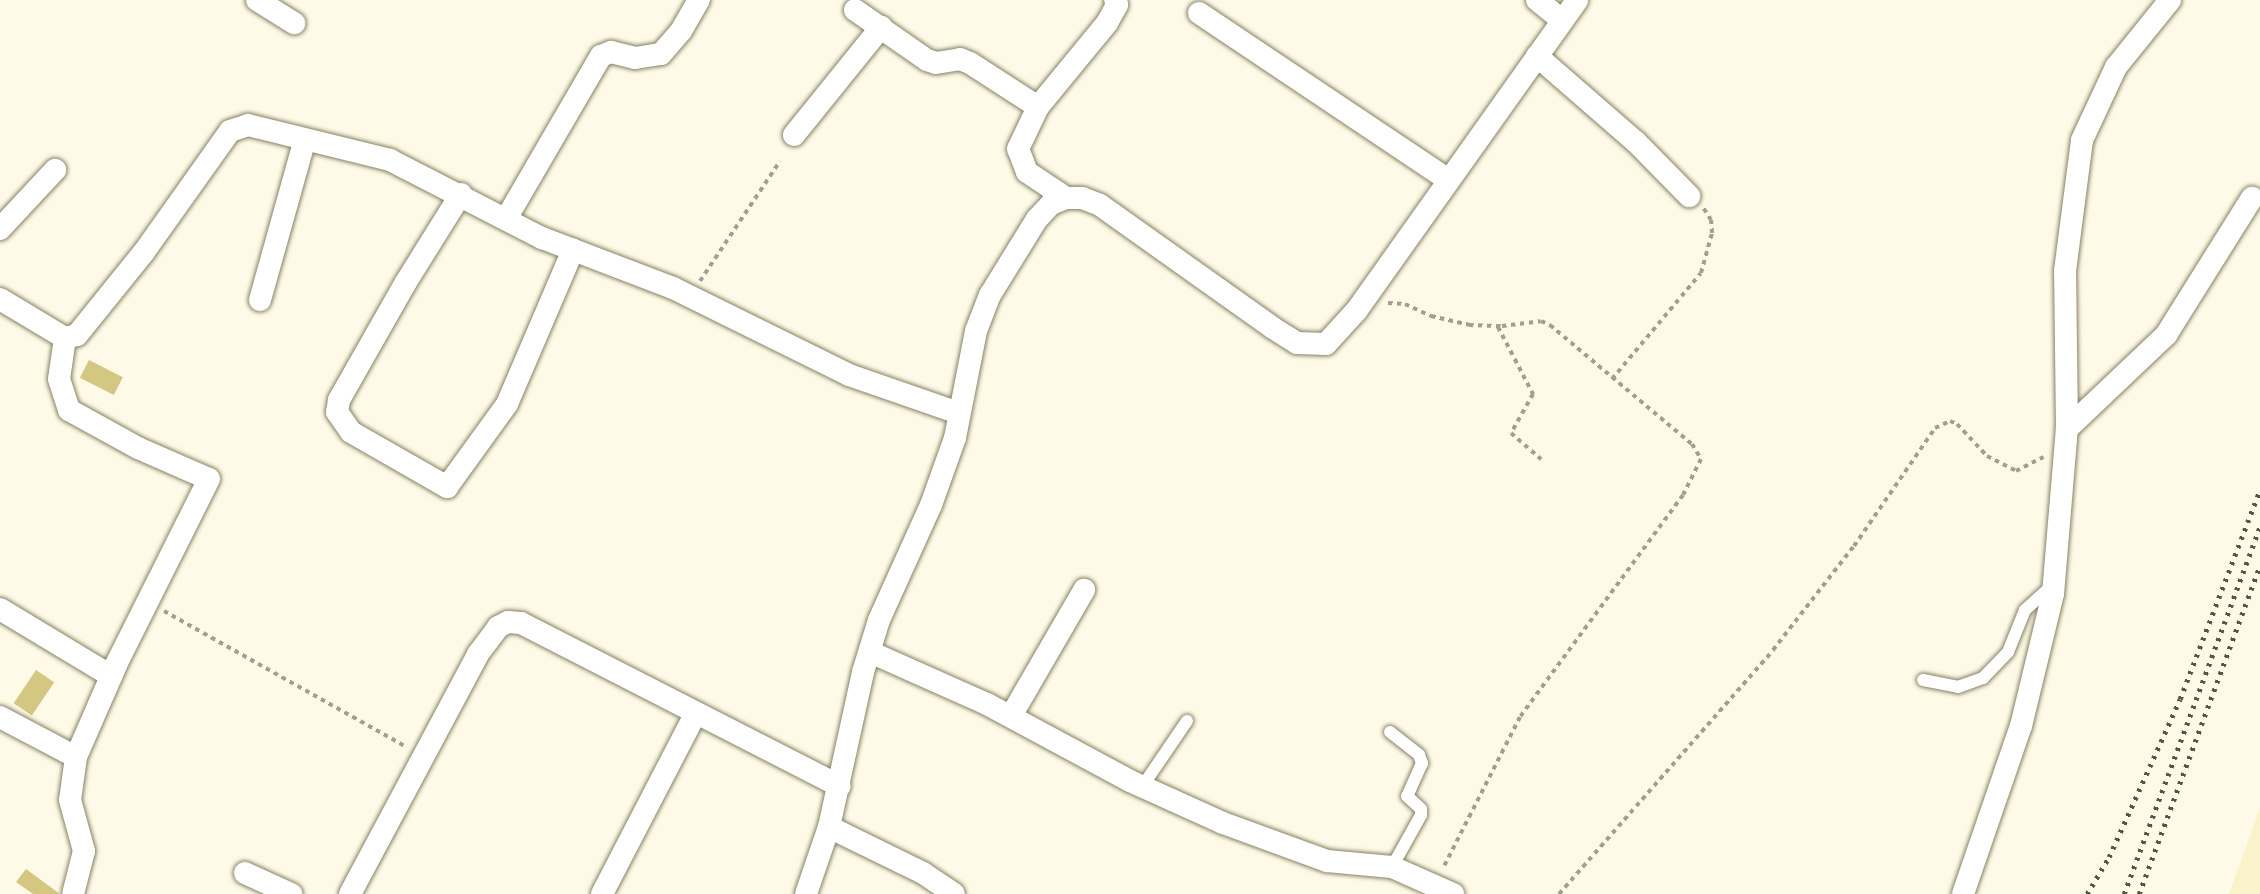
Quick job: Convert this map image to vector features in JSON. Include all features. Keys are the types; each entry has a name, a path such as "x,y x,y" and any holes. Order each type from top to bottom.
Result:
{"street":[{"path":"257,0 294,23"},
{"path":"506,219 601,56 611,52 635,58 661,54 681,31 699,0"},
{"path":"1066,198 1027,172 1020,162 1018,149 1022,133 1038,107 1107,22 1115,0"},
{"path":"1537,0 1562,20"},
{"path":"806,894 829,827 840,786 879,620 931,505 955,438 976,331 990,295 1037,219 1051,204 1066,198 1082,198 1100,205 1297,343 1326,344 1338,335 1360,305 1577,0"},
{"path":"1963,894 2021,726 2039,662 2054,585 2067,436 2065,271 2082,140 2116,67 2170,0"},
{"path":"855,10 927,60 936,63 960,59 970,63 1038,107"},
{"path":"1199,13 1448,180"},
{"path":"794,135 881,27"},
{"path":"1537,56 1636,142 1689,196"},
{"path":"0,299 65,338 77,335 144,252 230,131 248,125 304,142 390,159 506,219 573,250 637,272 849,375 959,413"},
{"path":"260,300 304,142"},
{"path":"0,229 55,170"},
{"path":"461,194 400,292 339,400 337,412 351,432 447,487 507,405 573,250"},
{"path":"2067,436 2166,335 2252,198"},
{"path":"65,338 59,379 69,410 129,443 210,479 147,601 75,758 70,800 84,851 73,894"},
{"path":"1011,716 1084,590"},
{"path":"0,609 111,676"},
{"path":"350,894 484,646 498,627 508,622 521,623 840,786"},
{"path":"870,652 1011,716 1142,787 1300,855 1327,861 1392,867 1444,889"},
{"path":"602,894 696,713"},
{"path":"0,717 75,758"},
{"path":"829,827 914,868 954,894"},
{"path":"245,873 291,894"}],"lane":[{"path":"1923,680 1958,687 1983,678 2008,652 2025,610 2054,585"},
{"path":"1142,787 1187,721"},
{"path":"1390,732 1413,749 1422,763 1407,796 1421,809 1421,815 1392,867"}],"path":[{"path":"691,297 780,161"},
{"path":"1612,379 1650,330 1693,285 1708,259 1712,220 1689,196"},
{"path":"1360,305 1405,304 1449,321 1497,327 1533,322 1550,325 1692,444 1701,459 1699,467 1606,603 1528,703 1444,889"},
{"path":"1497,327 1511,345 1533,394 1511,433 1541,459"},
{"path":"1559,894 1773,650 1859,539 1935,428 1942,422 1957,423 1987,456 2016,471 2067,436"},
{"path":"147,601 423,756"}],"shaded area":[{"path":"2260,808 2260,894 2229,894"}],"building":[{"path":"89,360 123,377 114,395 80,378"},
{"path":"36,670 54,682 32,715 14,703"},
{"path":"26,869 60,894 33,894 16,882"}],"railway":[{"path":"2087,894 2109,857 2180,699 2260,490"},
{"path":"2124,894 2260,526"},
{"path":"2139,894 2260,566"}]}
